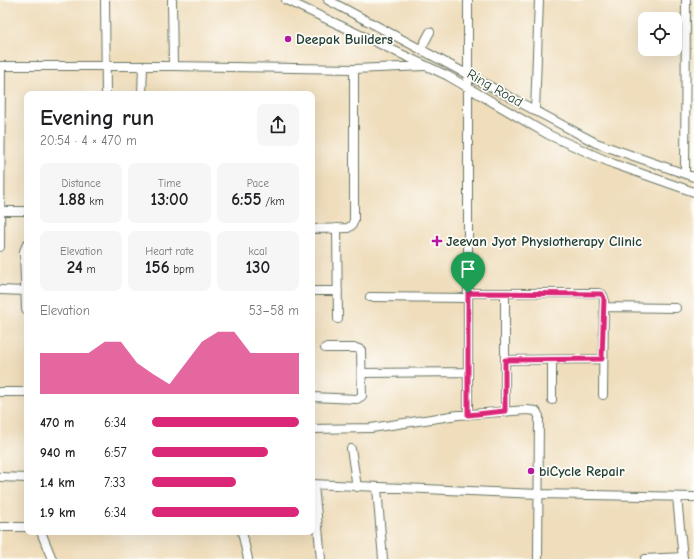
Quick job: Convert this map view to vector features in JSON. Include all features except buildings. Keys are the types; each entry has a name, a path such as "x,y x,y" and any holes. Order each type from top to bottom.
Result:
{"street":[{"path":"105,0 106,91"},
{"path":"172,0 173,66"},
{"name":"Ring Road","path":"286,0 468,87 549,134 614,164 694,192"},
{"name":"Ring Road","path":"328,0 596,143 694,177"},
{"path":"468,0 468,415"},
{"path":"535,111 540,0"},
{"path":"685,173 686,0"},
{"path":"421,49 430,32"},
{"path":"0,247 1,66 354,68 426,66"},
{"path":"142,91 143,66"},
{"path":"315,229 348,228 352,225 354,220 354,68"},
{"path":"0,211 24,211"},
{"path":"337,228 338,319"},
{"path":"0,290 24,291"},
{"path":"315,291 338,291"},
{"path":"505,292 505,411"},
{"path":"370,297 468,296 505,292 602,294 604,298 602,359 603,395"},
{"path":"604,307 676,308"},
{"path":"315,397 360,398 363,393 361,350 356,348 325,348"},
{"path":"505,360 602,359"},
{"path":"552,360 552,400"},
{"path":"363,373 468,372"},
{"path":"0,392 24,392"},
{"path":"315,429 371,428 468,415 533,409 539,416 538,559"},
{"path":"351,449 357,487"},
{"path":"0,477 24,478"},
{"path":"315,484 539,494 694,497"},
{"path":"377,488 383,559"},
{"path":"645,559 683,558 677,497"},
{"path":"315,503 321,559"},
{"path":"0,527 24,527"},
{"path":"42,535 52,559"},
{"path":"243,535 248,559"}],"place":[{"name":"Deepak Builders","path":"288,39"},
{"name":"Jeevan Jyot Physiotherapy Clinic","path":"437,241"},
{"name":"biCycle Repair","path":"531,471"}],"route":[{"path":"505,292 602,294 604,298 602,359 505,360 505,411 468,415 468,293 505,292"}]}
